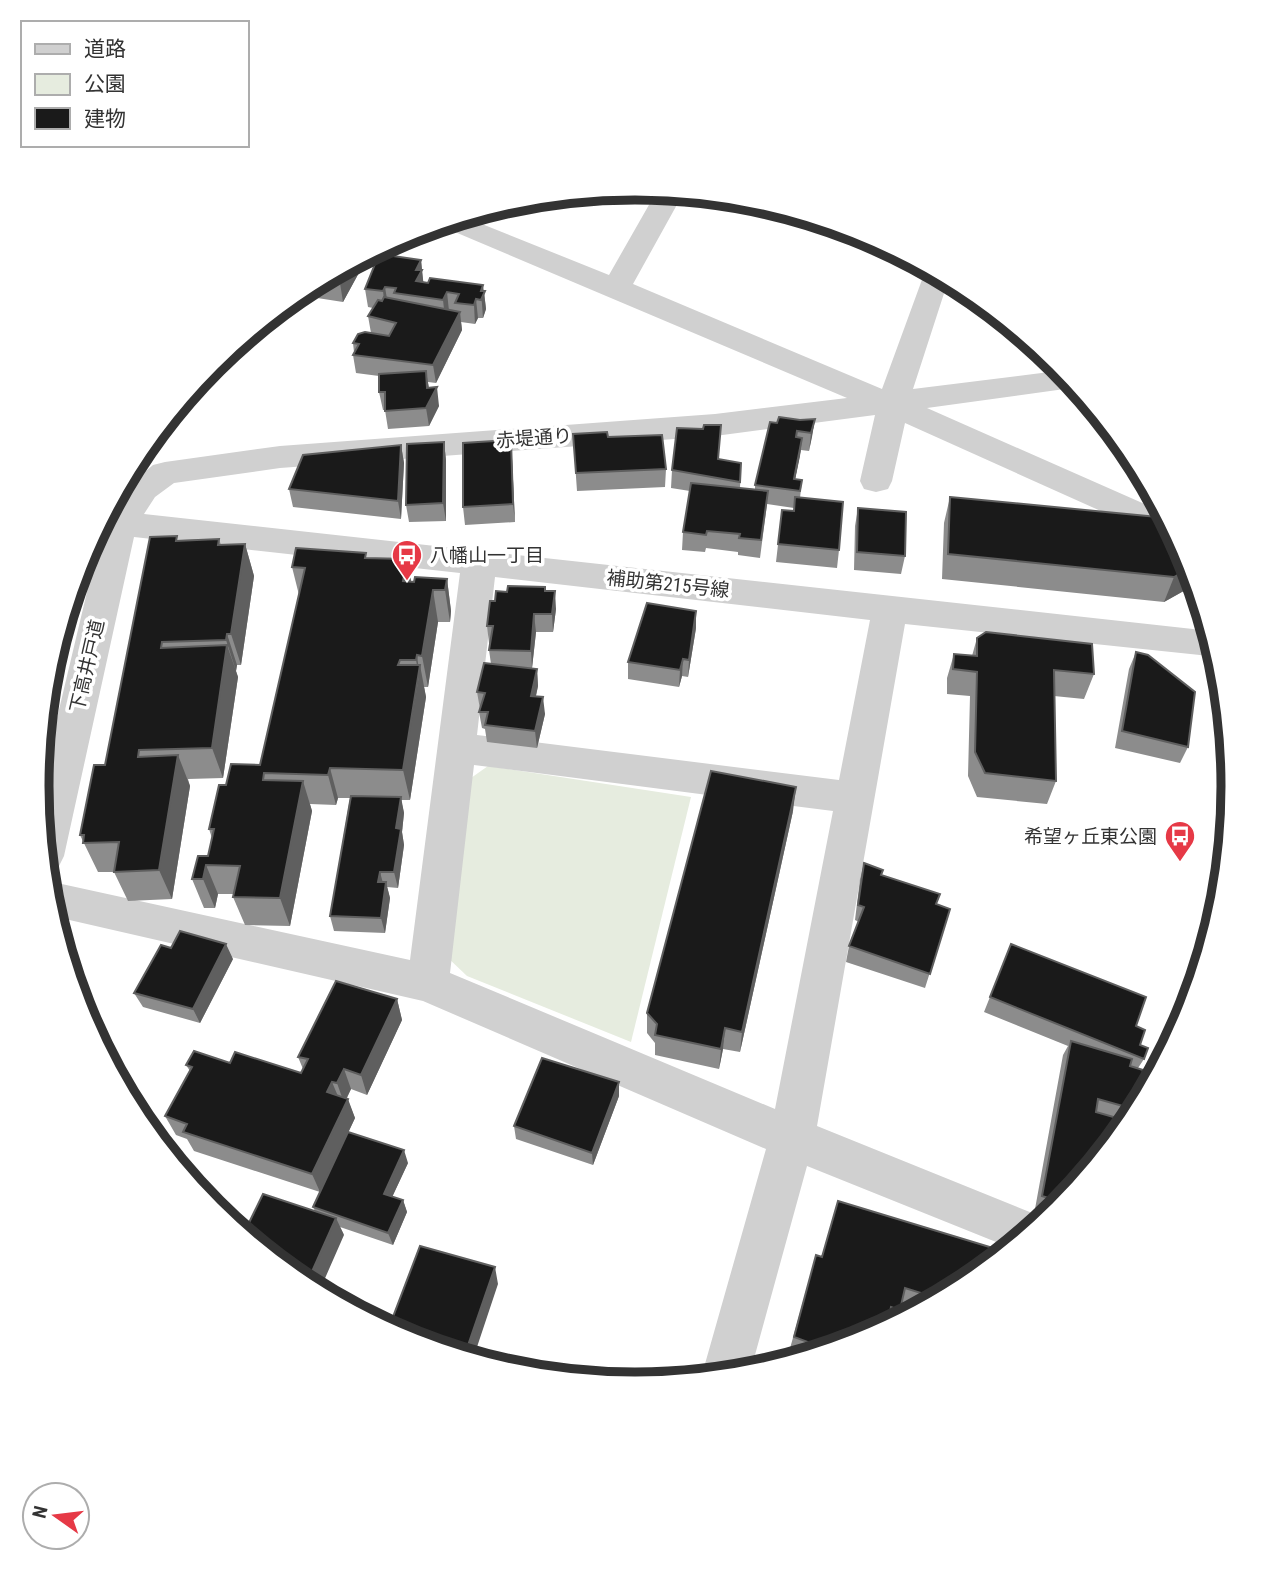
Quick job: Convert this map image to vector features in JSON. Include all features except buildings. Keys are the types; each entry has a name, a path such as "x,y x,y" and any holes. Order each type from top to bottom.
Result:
{"street":[{"path":"617,287 666,201"},
{"path":"462,226 617,287 893,403 1161,524"},
{"path":"876,481 893,403 934,281"},
{"name":"赤堤通り","path":"113,520 143,489 165,473 280,457 715,425 1059,381"},
{"name":"補助第215号線","path":"112,522 1204,644"},
{"name":"下高井戸道","path":"49,803 57,730 110,525"},
{"path":"428,983 479,563"},
{"path":"728,1364 792,1138 890,608"},
{"path":"458,748 855,798"},
{"path":"60,901 428,983 792,1138 1020,1229"}],"green space":[{"path":"488,766 691,797 631,1042 467,976 446,956 471,778"}],"place":[{"name":"八幡山一丁目","path":"407,582"},
{"name":"希望ヶ丘東公園","path":"1180,863"}]}
